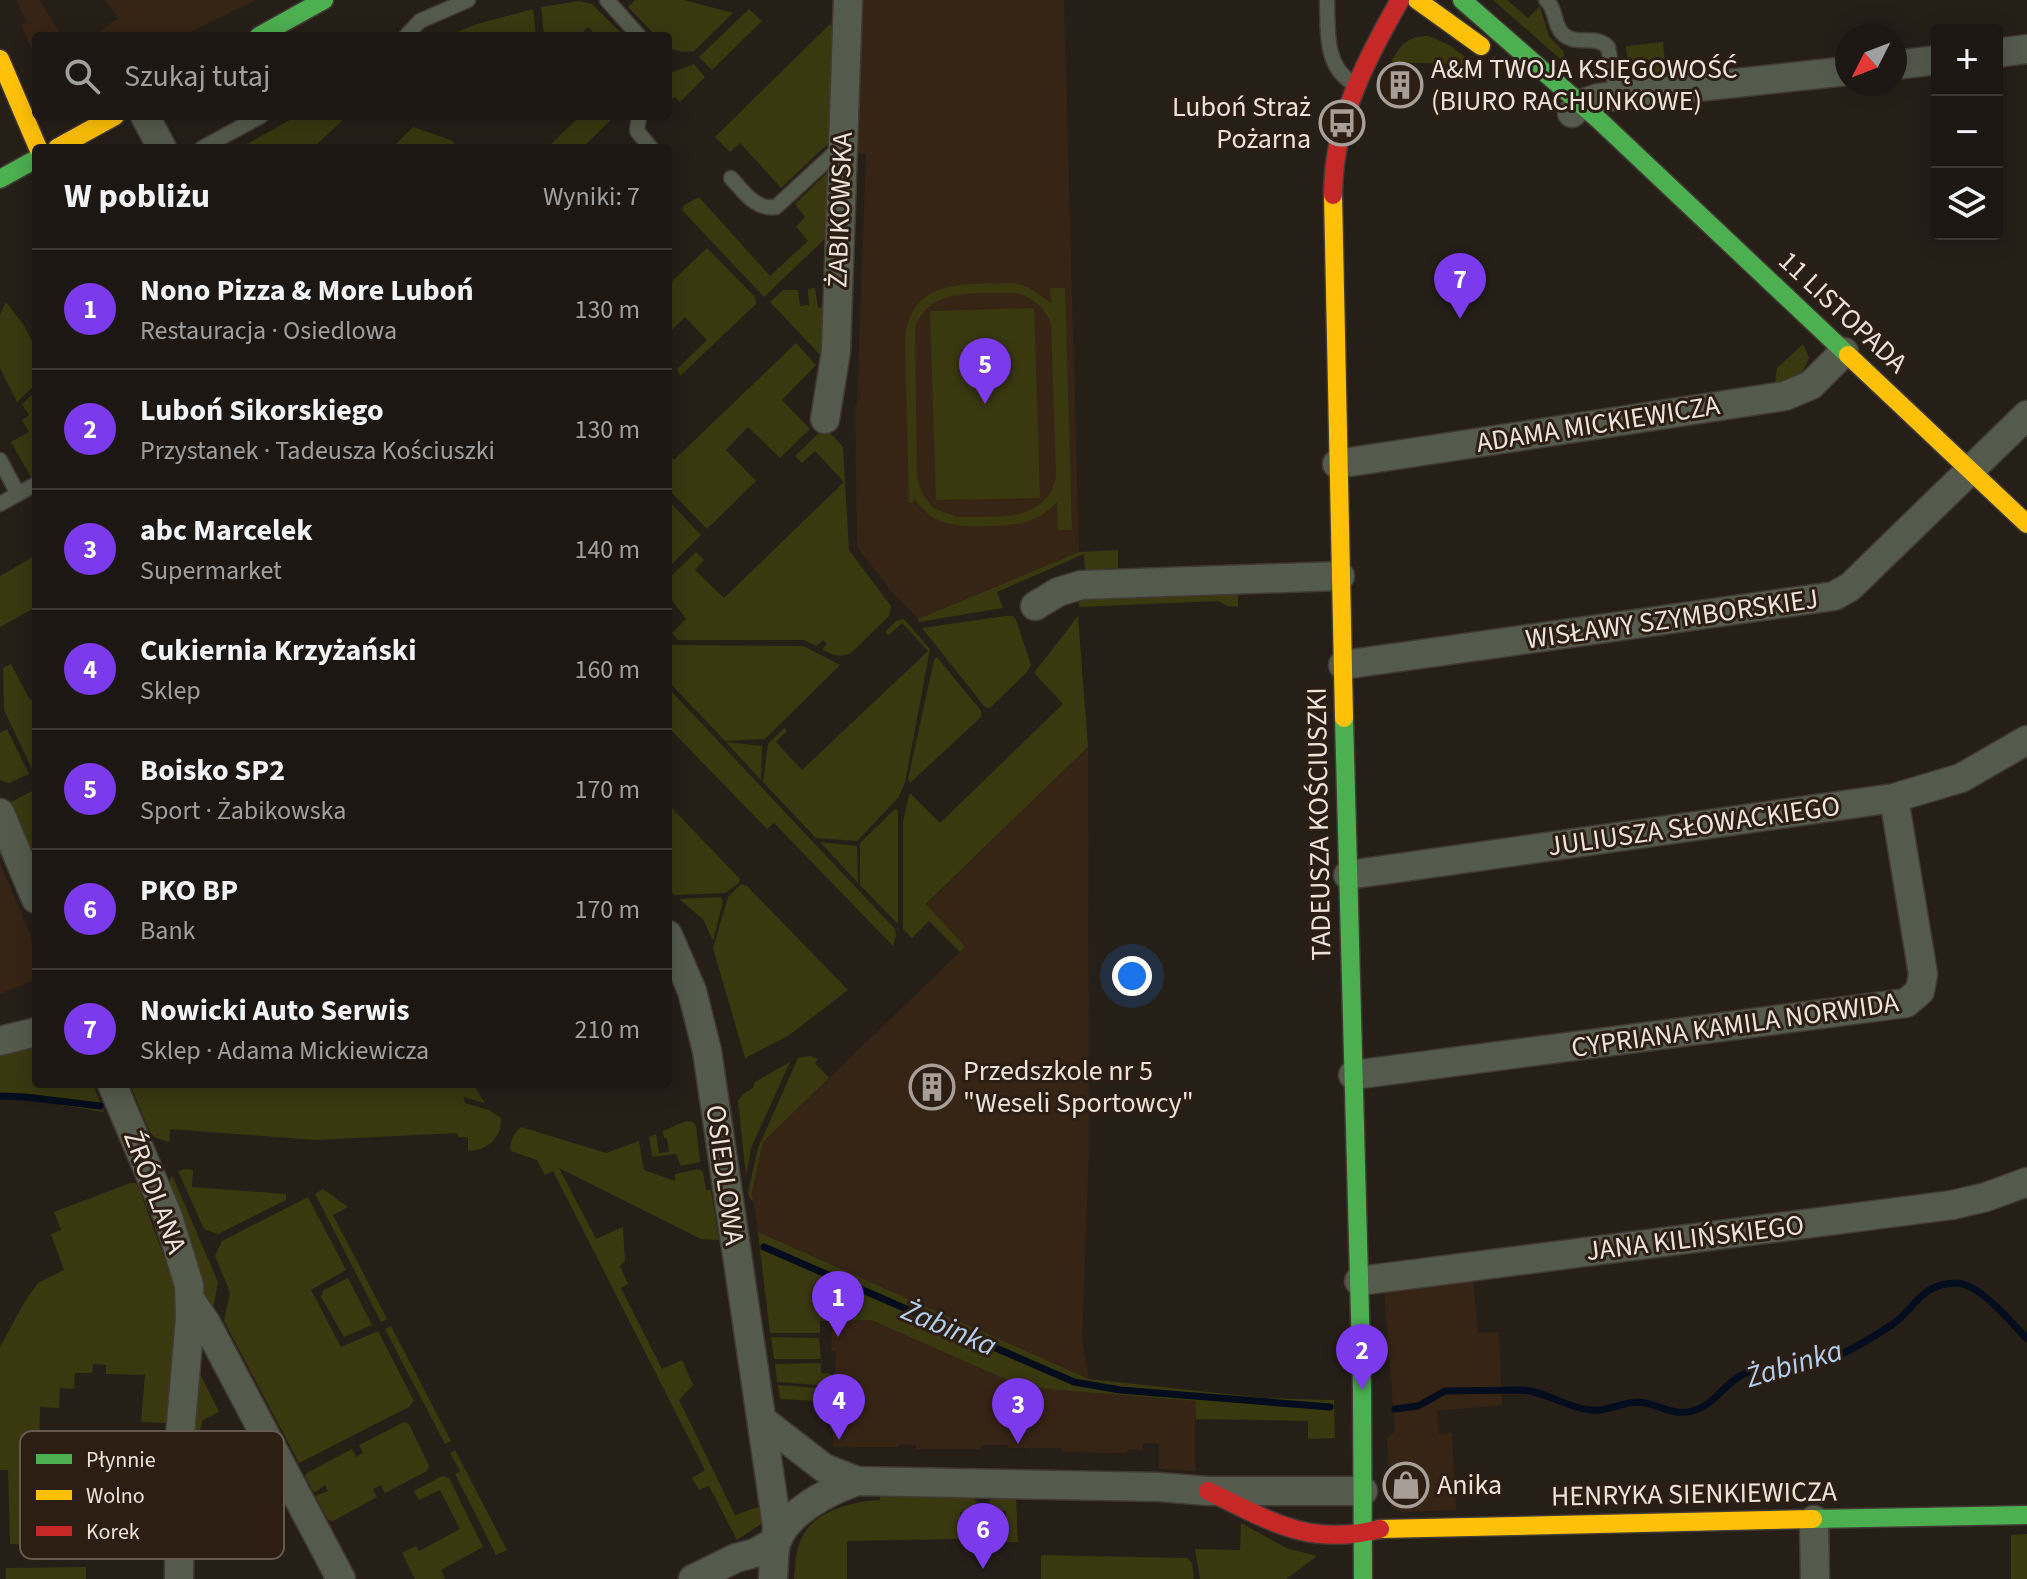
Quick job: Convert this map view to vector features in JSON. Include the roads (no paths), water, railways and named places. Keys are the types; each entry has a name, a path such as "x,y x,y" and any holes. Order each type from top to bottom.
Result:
{"street":[{"path":"266,32 324,0"},
{"name":"ŻABIKOWSKA","path":"825,419 836,351 848,0"},
{"name":"TADEUSZA KOŚCIUSZKI","path":"1358,78 1400,0"},
{"path":"1417,0 1499,60"},
{"name":"11 LISTOPADA","path":"1462,0 1576,109"},
{"name":"TADEUSZA KOŚCIUSZKI","path":"1363,1579 1359,1281 1337,464 1333,189 1339,135 1358,78 1371,17"},
{"path":"2003,52 2027,49"},
{"path":"0,59 36,144"},
{"path":"1907,64 1931,61"},
{"path":"1576,109 1598,98 1617,95 1835,72"},
{"name":"11 LISTOPADA","path":"1520,75 1576,109 1619,141 2027,524"},
{"path":"64,144 108,120"},
{"path":"147,120 160,144"},
{"path":"0,179 32,161"},
{"name":"ADAMA MICKIEWICZA","path":"1337,464 1785,396 1811,385 1844,352"},
{"name":"WISŁAWY SZYMBORSKIEJ","path":"1343,665 1834,596 1850,587 2027,415"},
{"path":"1035,606 1058,592 1081,585 1340,576"},
{"name":"JULIUSZA SŁOWACKIEGO","path":"1348,875 1894,798 1961,778 2027,740"},
{"name":"CYPRIANA KAMILA NORWIDA","path":"1353,1075 1906,1003 1920,991 1923,974 1894,798"},
{"path":"0,813 32,889"},
{"name":"OSIEDLOWA","path":"672,944 690,984 707,1051 775,1507 773,1579"},
{"path":"0,1041 32,1033"},
{"name":"ŹRÓDLANA","path":"114,1088 168,1217 185,1267 191,1301 180,1431"},
{"name":"JANA KILIŃSKIEGO","path":"1359,1281 1952,1205 2027,1182"},
{"name":"ŹRÓDLANA","path":"191,1301 206,1323 263,1431"},
{"path":"762,1420 824,1468 857,1481 1159,1487 1208,1491 1363,1491"},
{"name":"ŹRÓDLANA","path":"284,1471 341,1579"},
{"path":"693,1579 776,1541 792,1520 812,1502 857,1481"},
{"name":"HENRYKA SIENKIEWICZA","path":"1208,1491 1289,1530 1306,1535 1364,1536 1385,1528 2027,1515"},
{"path":"1814,1520 1815,1579"},
{"name":"ŹRÓDLANA","path":"179,1559 179,1579"}],"lane":[{"path":"410,32 420,21 468,0"},
{"path":"607,0 635,32"},
{"path":"1327,0 1332,59 1340,74 1358,78"},
{"path":"1549,1 1564,35 1575,40 1596,39 1608,47 1617,95"},
{"path":"209,144 254,120"},
{"path":"638,120 637,131 648,144"},
{"path":"731,178 754,203 761,207 776,207 842,147"},
{"path":"0,460 18,494"},
{"path":"0,504 32,486"}],"waterway":[{"name":"Żabinka","path":"0,1096 100,1106"},
{"name":"Żabinka","path":"764,1247 1074,1382 1120,1390 1330,1407"},
{"name":"Żabinka","path":"1395,1409 1418,1406 1445,1391 1522,1390 1591,1410 1638,1402 1674,1411 1692,1411 1707,1404 1746,1373 1801,1370 1842,1354 1893,1324 1927,1292 1945,1284 1957,1283 1976,1290 2027,1339"}],"place":[{"name":"A&M TWOJA KSIĘGOWOŚĆ (BIURO RACHUNKOWE)","path":"1400,85"},
{"name":"Luboń Straż Pożarna","path":"1342,123"},
{"name":"Nowicki Auto Serwis","path":"1460,319"},
{"name":"Boisko SP2","path":"985,404"},
{"name":"Przedszkole nr 5 \"Weseli Sportowcy\"","path":"932,1087"},
{"name":"Nono Pizza & More Luboń","path":"838,1337"},
{"name":"Luboń Sikorskiego","path":"1362,1390"},
{"name":"Cukiernia Krzyżański","path":"839,1440"},
{"name":"abc Marcelek","path":"1018,1444"},
{"name":"Anika","path":"1406,1485"},
{"name":"PKO BP","path":"983,1569"}]}
